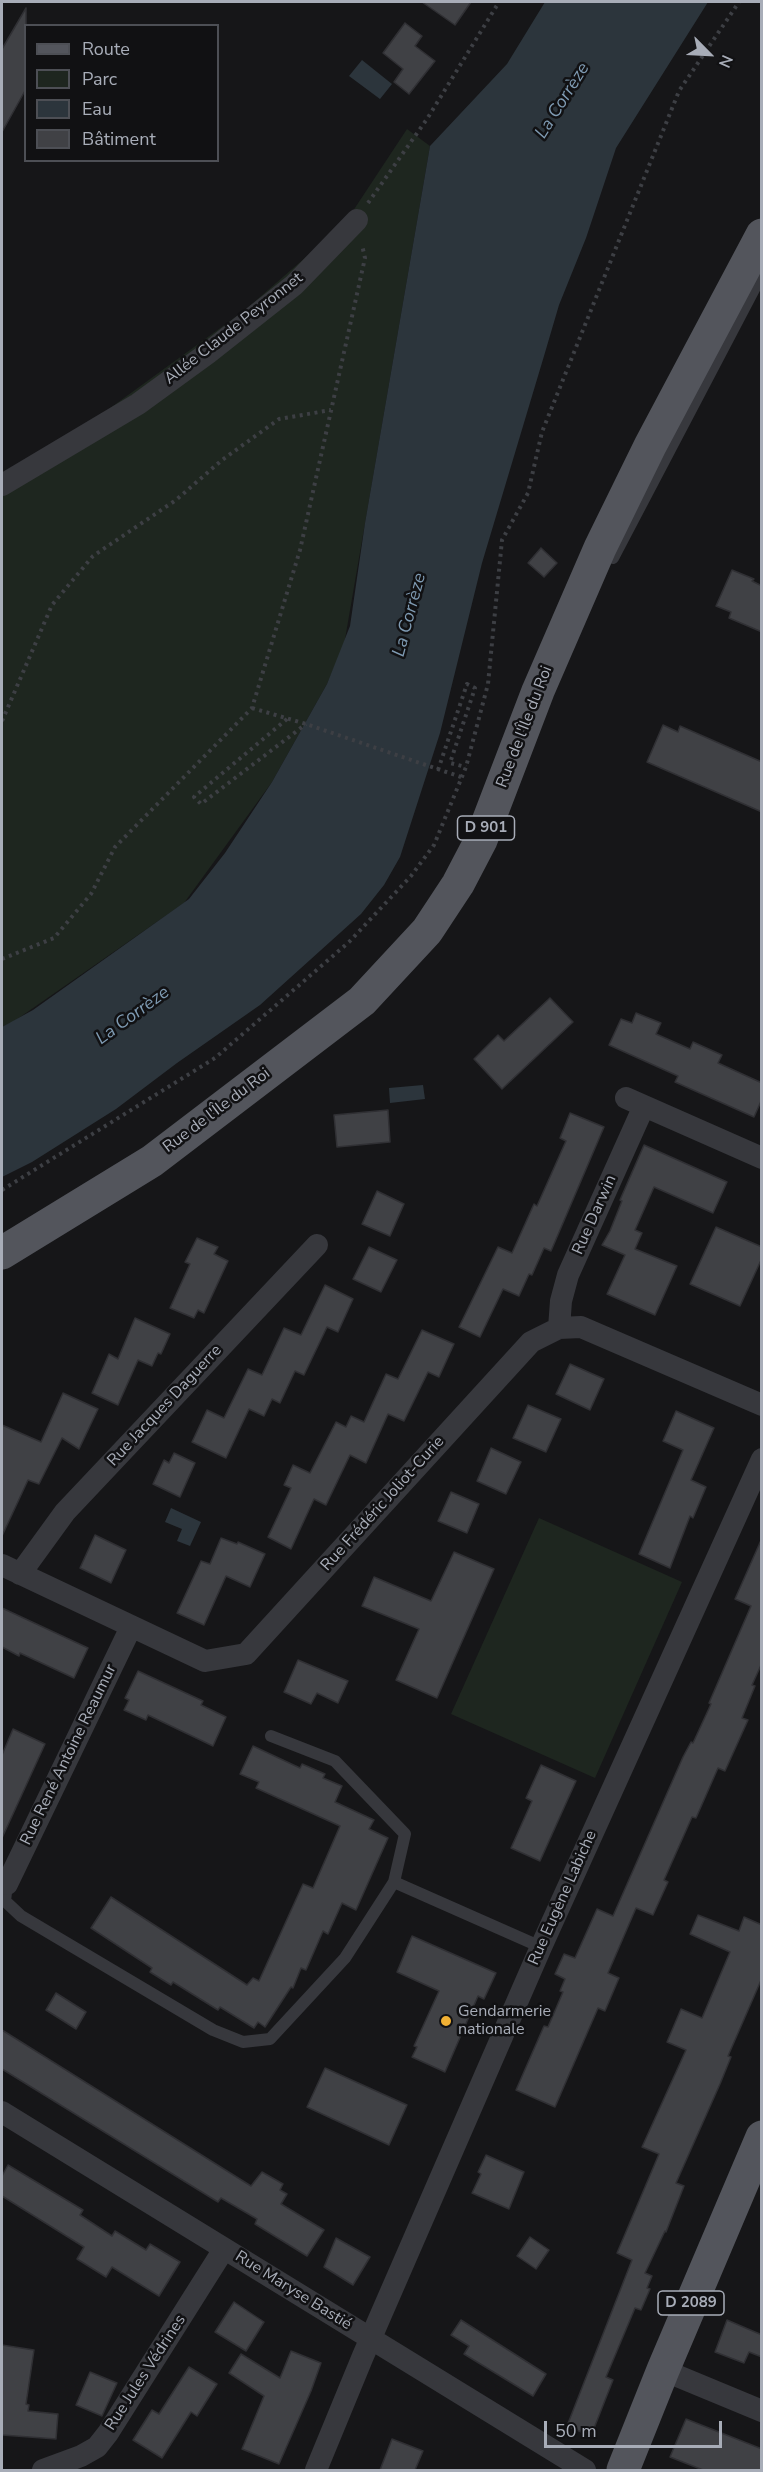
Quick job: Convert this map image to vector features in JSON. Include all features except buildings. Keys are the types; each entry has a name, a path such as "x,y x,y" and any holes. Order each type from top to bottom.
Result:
{"main road":[{"name":"Rue de l'Île du Roi","path":"2,1253 152,1161 362,1001 427,931 458,884 481,840 530,712 605,538 650,446 762,235"},
{"name":"D 2089","path":"623,2470 663,2370 754,2173 762,2137"}],"street":[{"name":"Allée Claude Peyronnet","path":"2,485 138,404 208,353 294,285 357,220"},
{"name":"Rue Darwin","path":"559,1328 561,1301 568,1275 635,1102 762,1158"},
{"name":"Rue Jacques Daguerre","path":"11,1569 317,1245"},
{"path":"559,1328 581,1327 762,1405"},
{"name":"Rue Frédéric Joliot-Curie","path":"11,1569 205,1660 246,1654 531,1342 559,1328"},
{"name":"Rue Eugène Labiche","path":"316,2470 370,2340 542,1947 762,1459"},
{"name":"Rue René Antoine Reaumur","path":"7,1884 131,1627"},
{"name":"Rue Maryse Bastié","path":"2,2112 585,2470"},
{"name":"Rue Jules Védrines","path":"43,2470 81,2456 96,2447 108,2433 224,2249"},
{"path":"663,2370 762,2411"}],"lane":[{"path":"530,712 762,274"},
{"path":"7,1884 5,1901 21,1916 213,2030 243,2042 270,2039 345,1958 394,1882 405,1834 334,1761 271,1736"},
{"path":"394,1882 542,1947"}],"path":[{"path":"2,959 54,938 91,894 115,847 252,708 300,550 365,258 357,220 427,119 499,2"},
{"path":"2,1190 215,1058 349,942 411,876 434,845 466,767 488,684 502,540 528,493 543,432 680,91 739,2"},
{"path":"2,721 52,605 93,556 176,500 222,460 279,419 331,410"},
{"path":"438,770 467,684 475,688 450,763 466,767"},
{"path":"252,708 461,777"},
{"path":"287,719 194,797 201,804 306,724"}],"green space":[{"path":"407,129 430,146 344,645 327,684 272,782 184,903 13,1022 2,1027 2,480 73,435 245,310 345,223"},
{"path":"539,1518 682,1582 595,1778 451,1714"}],"water":[{"name":"La Corrèze","path":"545,2 708,2 616,148 586,238 559,305 482,563 440,733 400,857 384,885 361,914 260,1005 116,1109 32,1162 2,1177 2,1027 33,1010 189,899 225,853 272,782 327,684 350,626 365,523 430,146 507,64"},
{"path":"362,60 392,84 380,99 349,76"},
{"path":"423,1085 425,1099 390,1103 389,1088"},
{"path":"171,1508 201,1522 190,1546 177,1541 182,1529 165,1522"}],"place":[{"name":"Gendarmerie nationale","path":"446,2021"}]}
